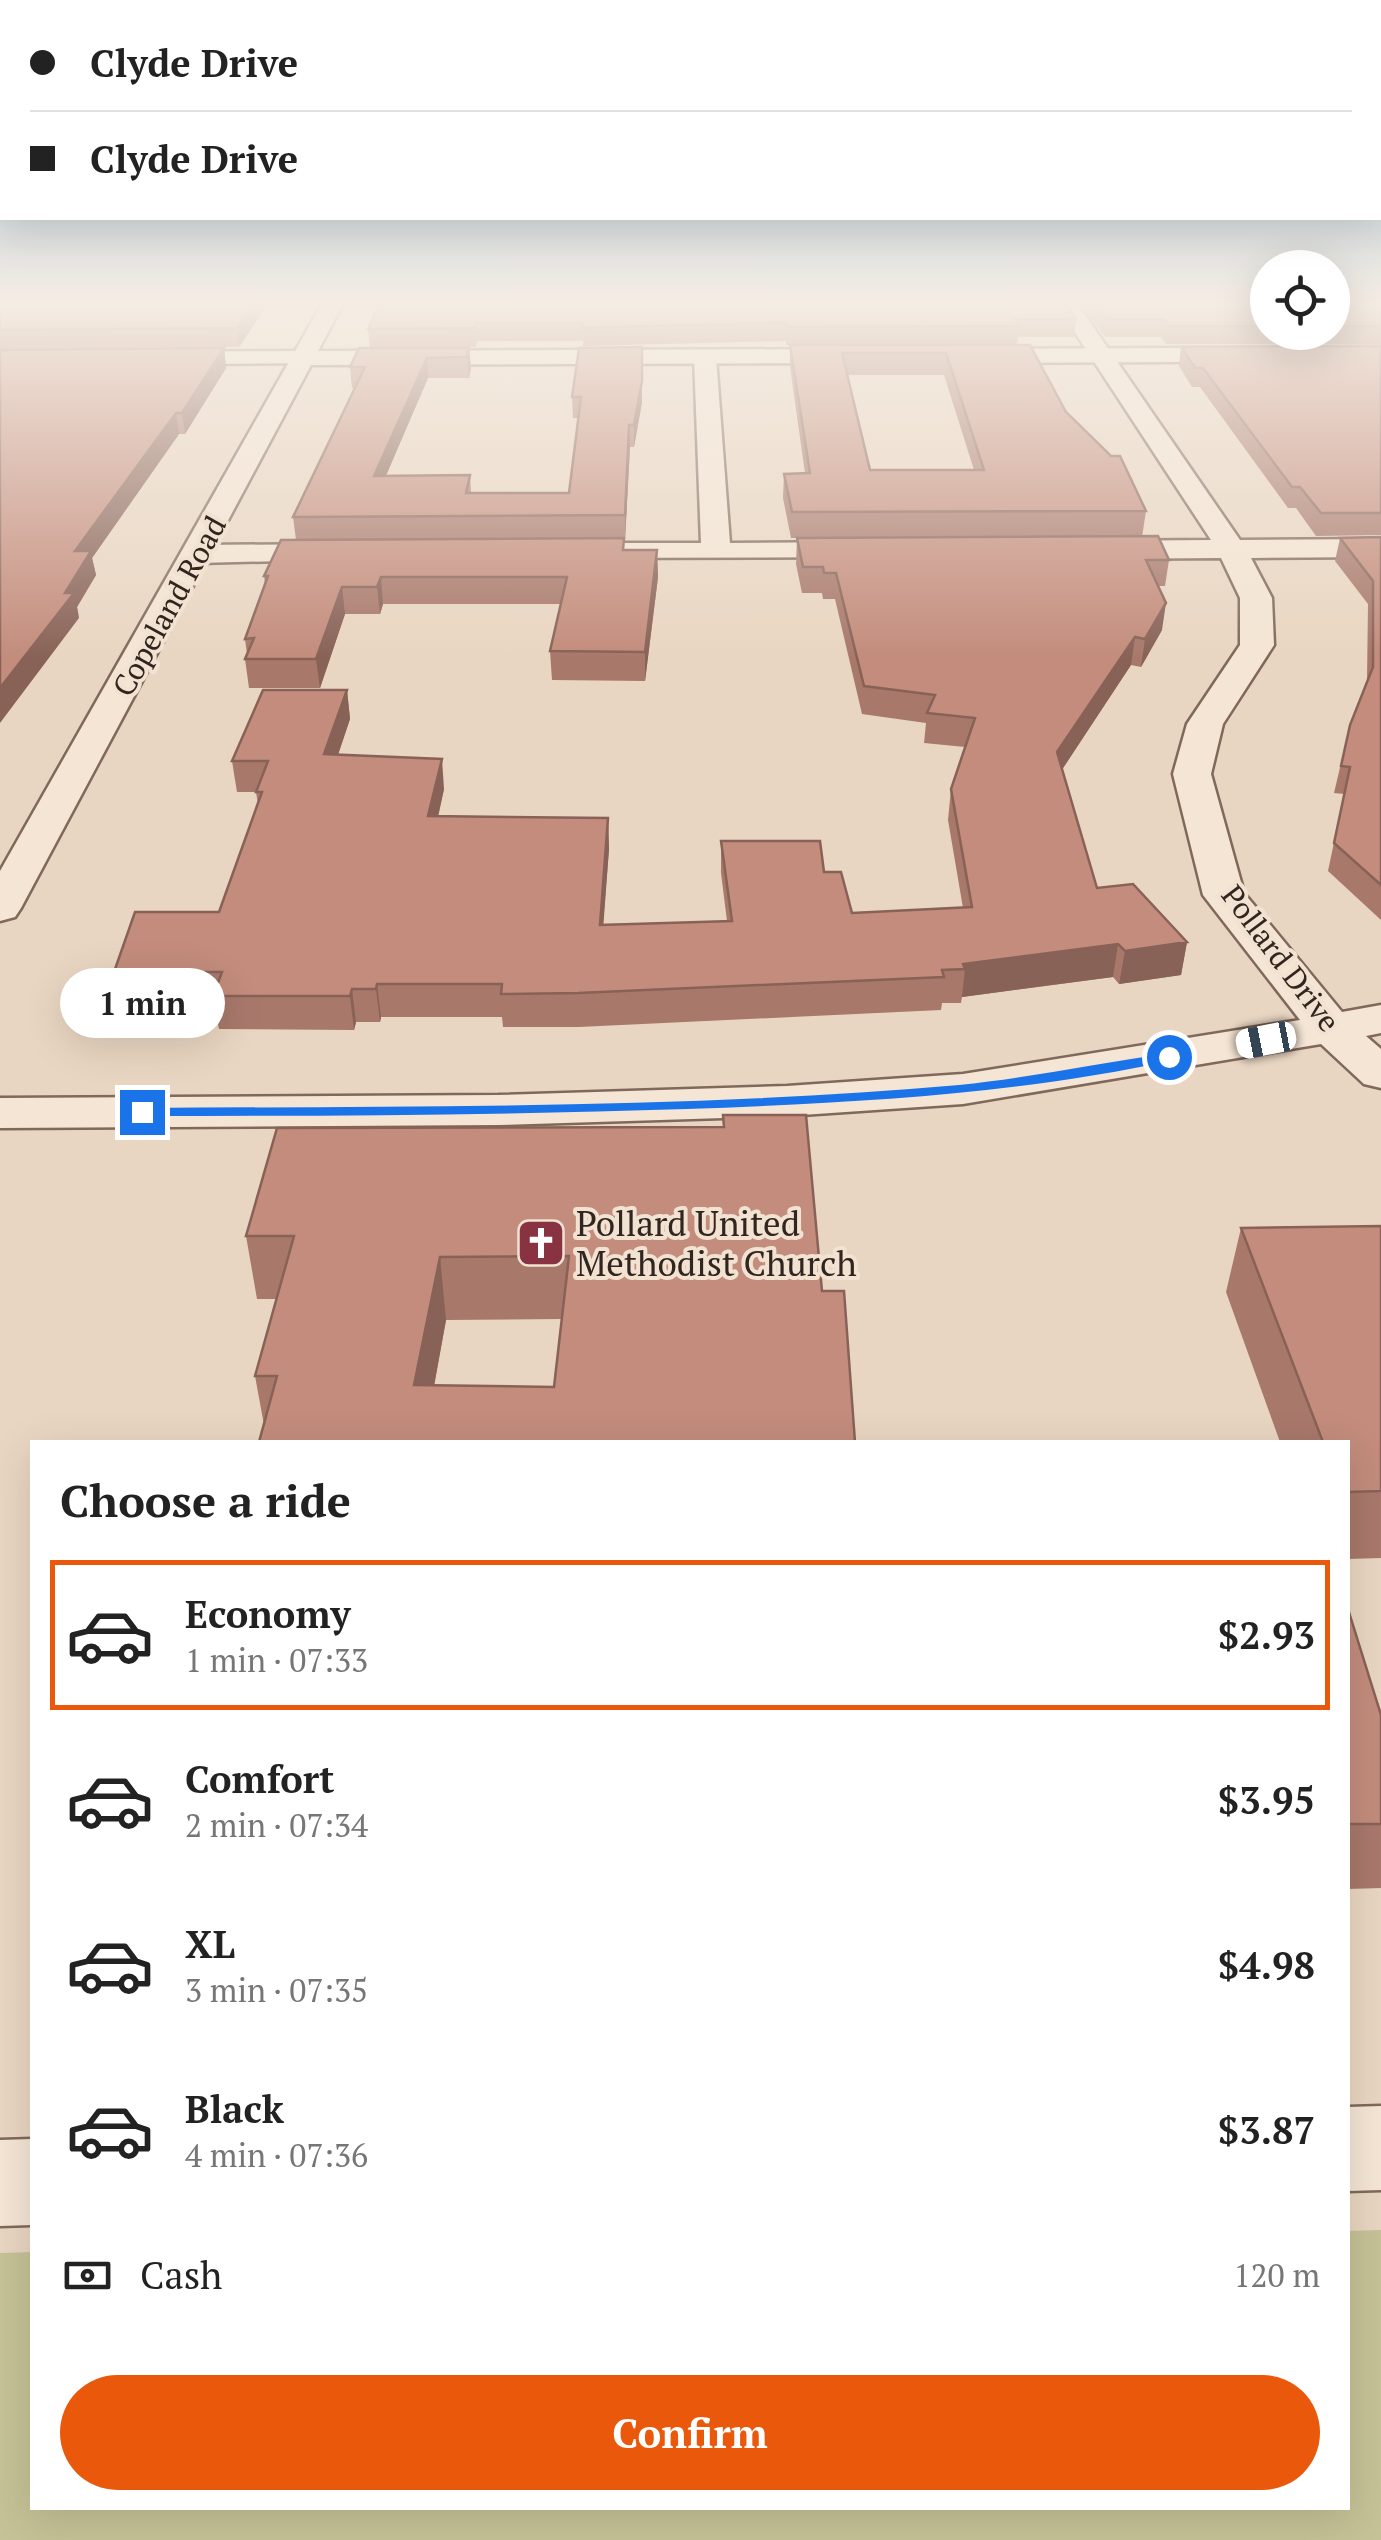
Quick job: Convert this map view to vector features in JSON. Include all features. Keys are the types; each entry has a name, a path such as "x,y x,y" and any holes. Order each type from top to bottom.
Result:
{"street":[{"name":"Copeland Road","path":"0,908 270,421"},
{"path":"709,421 716,551"},
{"name":"Pollard Drive","path":"1145,421 1232,550 1256,598 1257,646 1205,724 1192,774 1224,895 1330,1028 1381,1074"},
{"path":"1053,550 1381,548"},
{"path":"556,552 894,551"},
{"path":"198,554 377,553"},
{"path":"0,1113 498,1110 963,1089 1203,1052 1381,1019"},
{"path":"1350,2149 1381,2148"},
{"path":"0,2183 30,2182"}],"shaded area":[{"path":"1381,2230 1381,2540 0,2540 0,2253 30,2252 30,2510 1350,2510 1350,2231"}],"building":[{"path":"0,421 170,421 75,551 91,551 65,593 74,593 0,688"},
{"path":"339,421 399,421 374,476 470,475 466,493 569,493 578,421 635,421 634,425 629,425 625,515 293,517"},
{"path":"802,421 858,421 870,470 984,470 968,421 1075,421 1111,456 1120,456 1146,511 792,512 784,474 810,473"},
{"path":"1242,421 1381,421 1381,513 1321,513 1300,487 1292,487"},
{"path":"1158,536 1169,560 1146,560 1166,603 1145,639 1135,637 1057,752 1097,888 1133,884 1187,942 1125,951 1118,944 963,964 965,969 942,970 944,977 578,993 501,994 502,984 377,984 376,989 352,989 350,996 213,996 222,972 114,972 135,912 219,912 262,792 256,792 268,761 232,761 263,690 347,690 324,754 442,759 428,816 608,818 600,925 732,921 721,841 820,841 824,872 841,872 852,913 972,907 951,789 975,718 927,713 935,695 864,686 836,573 824,573 823,567 803,567 797,538"},
{"path":"1381,537 1381,885 1334,843 1350,767 1341,766 1350,725 1373,667 1373,581 1340,538"},
{"path":"624,538 623,550 657,550 645,652 550,651 567,577 381,577 377,587 342,587 316,659 245,659 254,638 245,639 268,576 264,576 281,540"},
{"path":"723,1115 806,1115 822,1291 844,1291 855,1440 260,1440 277,1376 255,1376 294,1236 246,1236 277,1128 724,1127","holes":["569,1256 554,1387 414,1385 440,1257"]},
{"path":"1381,1226 1381,1491 1350,1492 1350,1440 1322,1440 1241,1228"},
{"path":"1350,1615 1381,1715 1381,1824 1350,1824"}],"place":[{"name":"Pollard United Methodist Church","path":"541,1243"}],"route":[{"path":"142,1112 498,1110 788,1101 963,1089 1169,1057"}]}
